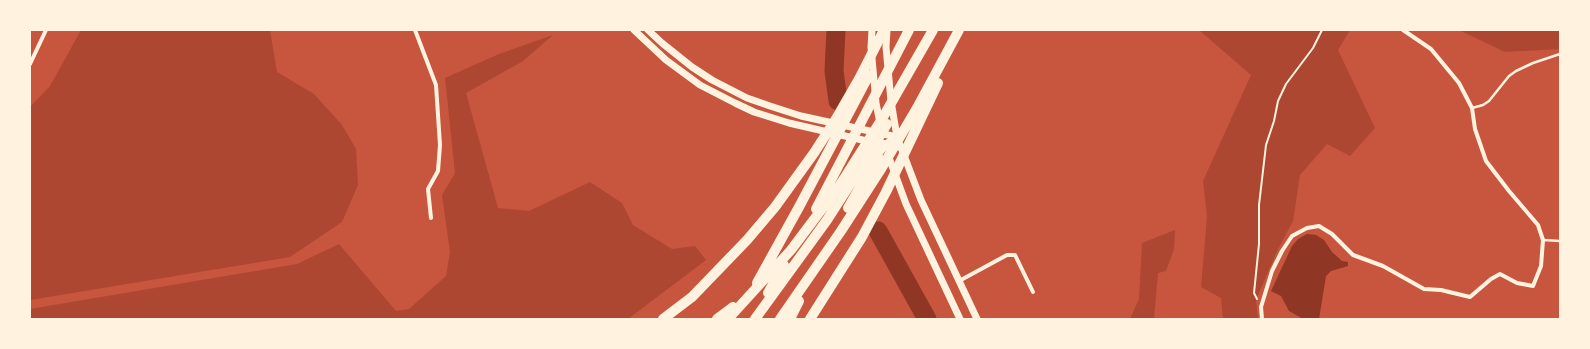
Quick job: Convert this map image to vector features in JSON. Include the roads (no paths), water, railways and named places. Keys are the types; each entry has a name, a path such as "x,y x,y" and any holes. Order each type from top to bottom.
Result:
{"highway":[{"path":"668,319 692,297 747,240 775,207 814,153 859,79 884,30"},
{"path":"735,319 799,207 891,30"},
{"path":"754,319 813,215 909,30"},
{"path":"728,319 791,250 840,186 882,119 933,30"},
{"path":"754,319 827,220 865,162 939,30"},
{"path":"780,319 842,231 881,169 960,30"},
{"path":"810,319 862,237 886,192 912,140 960,30"},
{"path":"717,319 745,297 802,243 884,145"},
{"path":"790,319 834,232 884,145"},
{"path":"663,319 692,297"}],"main road":[{"path":"634,30 666,60 683,73 700,85 735,104 773,119 884,145 897,136"},
{"path":"648,30 692,67 712,80 747,98 786,112 882,134 897,136"},
{"path":"872,30 871,47 876,103 884,145 906,204 960,319"},
{"path":"887,30 886,46 891,101 897,136 921,200 977,319"}],"street":[{"path":"30,64 46,30"},
{"path":"415,30 436,85 440,145 438,171 428,189 431,218"},
{"path":"1262,319 1261,307 1272,271 1282,251 1292,236 1307,228 1319,226 1332,234 1353,255 1383,266 1424,289 1441,290 1470,297 1491,278 1500,274 1517,283 1533,286 1541,266 1543,240 1538,225 1486,161 1475,129 1472,108 1459,84 1431,49 1403,30"},
{"path":"958,281 1007,255 1015,255 1034,292"}],"lane":[{"path":"1472,108 1483,105 1489,101 1509,76 1516,71 1533,63 1560,54"},
{"path":"1543,240 1560,241"}],"waterway":[{"path":"836,30 834,71 838,101"},
{"path":"878,231 927,319"}]}
